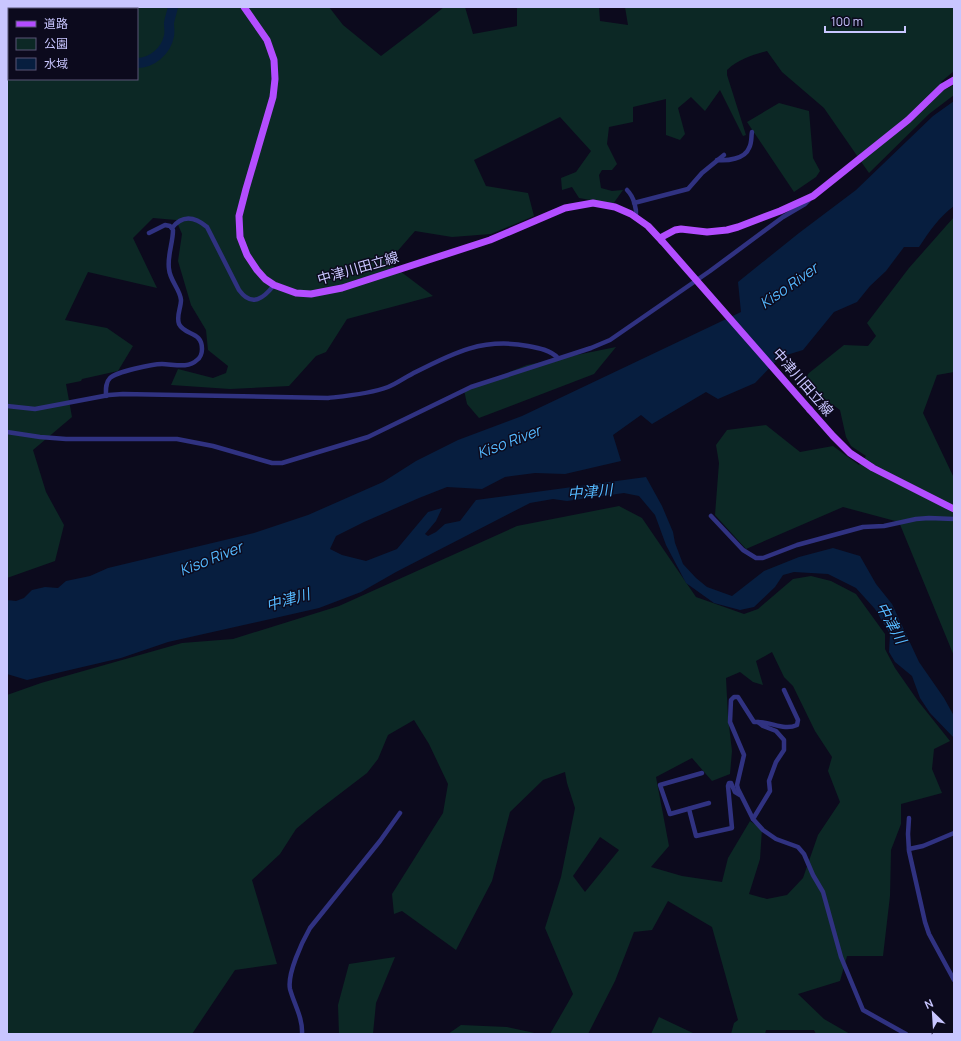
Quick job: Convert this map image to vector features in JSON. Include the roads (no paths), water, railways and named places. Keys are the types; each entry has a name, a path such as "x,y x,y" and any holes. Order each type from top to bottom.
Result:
{"main road":[{"name":"中津川田立線","path":"244,7 267,40 274,60 275,79 273,97 239,216 240,237 247,255 265,279 274,285 296,293 311,294 342,288 490,240 565,208 593,203 615,207 648,226 833,436 850,453 874,468 954,509"},
{"path":"661,240 675,230 681,229 707,232 727,230 782,214 813,196 908,120 942,87 954,80"}],"street":[{"path":"717,160 724,161 745,154 749,150 752,132"},
{"path":"634,203 686,191 702,173 724,155"},
{"path":"627,190 631,193 637,211 636,218"},
{"path":"7,432 66,439 177,439 213,446 272,463 282,463 368,437 471,387 591,348 615,337 744,247 782,214"},
{"path":"106,396 106,384 110,378 115,375 152,365 186,365 197,361 200,355 202,348 198,338 193,333 184,330 178,321 180,296 170,278 169,255 173,233 172,228 178,221 186,218 197,221 207,227 239,290 247,298 254,300 262,298 274,285"},
{"path":"149,233 165,225 172,228"},
{"path":"7,406 35,410 106,396 124,394 341,397 387,387 454,353 473,347 497,343 535,347 552,353 558,358"},
{"path":"711,516 743,550 756,558 763,558 793,546 863,527 884,526 922,518 954,519"},
{"path":"784,690 798,720 797,725 789,728 766,722 754,722 738,697 734,697 731,700 730,722 744,755 737,785 738,789 753,819 762,830 776,839 798,847 804,854 813,876 823,892 841,957 863,1010 906,1034"},
{"path":"753,819 770,791 768,781 776,762 784,750 784,740 776,731 763,726 758,722"},
{"path":"702,773 660,785 670,814 709,803"},
{"path":"689,809 696,836 732,828 729,783 732,783 735,792 741,796"},
{"path":"302,1034 299,1012 290,989 290,980 303,940 310,928 380,841 400,813"},
{"path":"910,818 908,834 909,849 925,922 929,934 954,980"},
{"path":"909,849 923,846 954,832"}],"water":[{"path":"954,101 954,206 939,220 919,247 904,247 886,271 870,286 857,302 834,312 803,350 780,357 755,383 718,399 706,392 652,424 641,415 613,435 621,461 565,474 535,473 505,477 482,489 447,487 364,522 336,536 330,549 342,555 366,561 397,549 428,512 442,508 436,521 425,534 428,536 436,532 445,524 460,521 476,500 646,477 662,506 673,532 675,543 683,564 707,587 732,596 764,571 799,557 833,548 860,556 876,584 892,604 919,662 944,698 954,716 954,738 930,713 920,698 912,676 895,662 889,652 890,634 875,609 856,588 828,574 794,572 783,575 775,587 754,607 740,610 714,603 686,583 666,545 655,515 639,496 624,493 567,501 553,499 530,503 396,572 361,592 319,608 168,642 121,658 27,680 7,674 7,600 16,601 24,598 32,590 45,587 58,588 66,581 90,576 108,568 254,533 308,515 383,482 416,461 458,440 522,416 741,312 738,282 856,190 933,116"}],"waterway":[{"path":"138,63 148,61 158,55 165,47 169,36 169,23 173,7"}],"water label":[{"name":"Kiso River","path":"789,286"},
{"name":"Kiso River","path":"509,442"},
{"name":"中津川","path":"590,492"},
{"name":"Kiso River","path":"211,559"},
{"name":"中津川","path":"288,600"},
{"name":"中津川","path":"891,623"}]}
